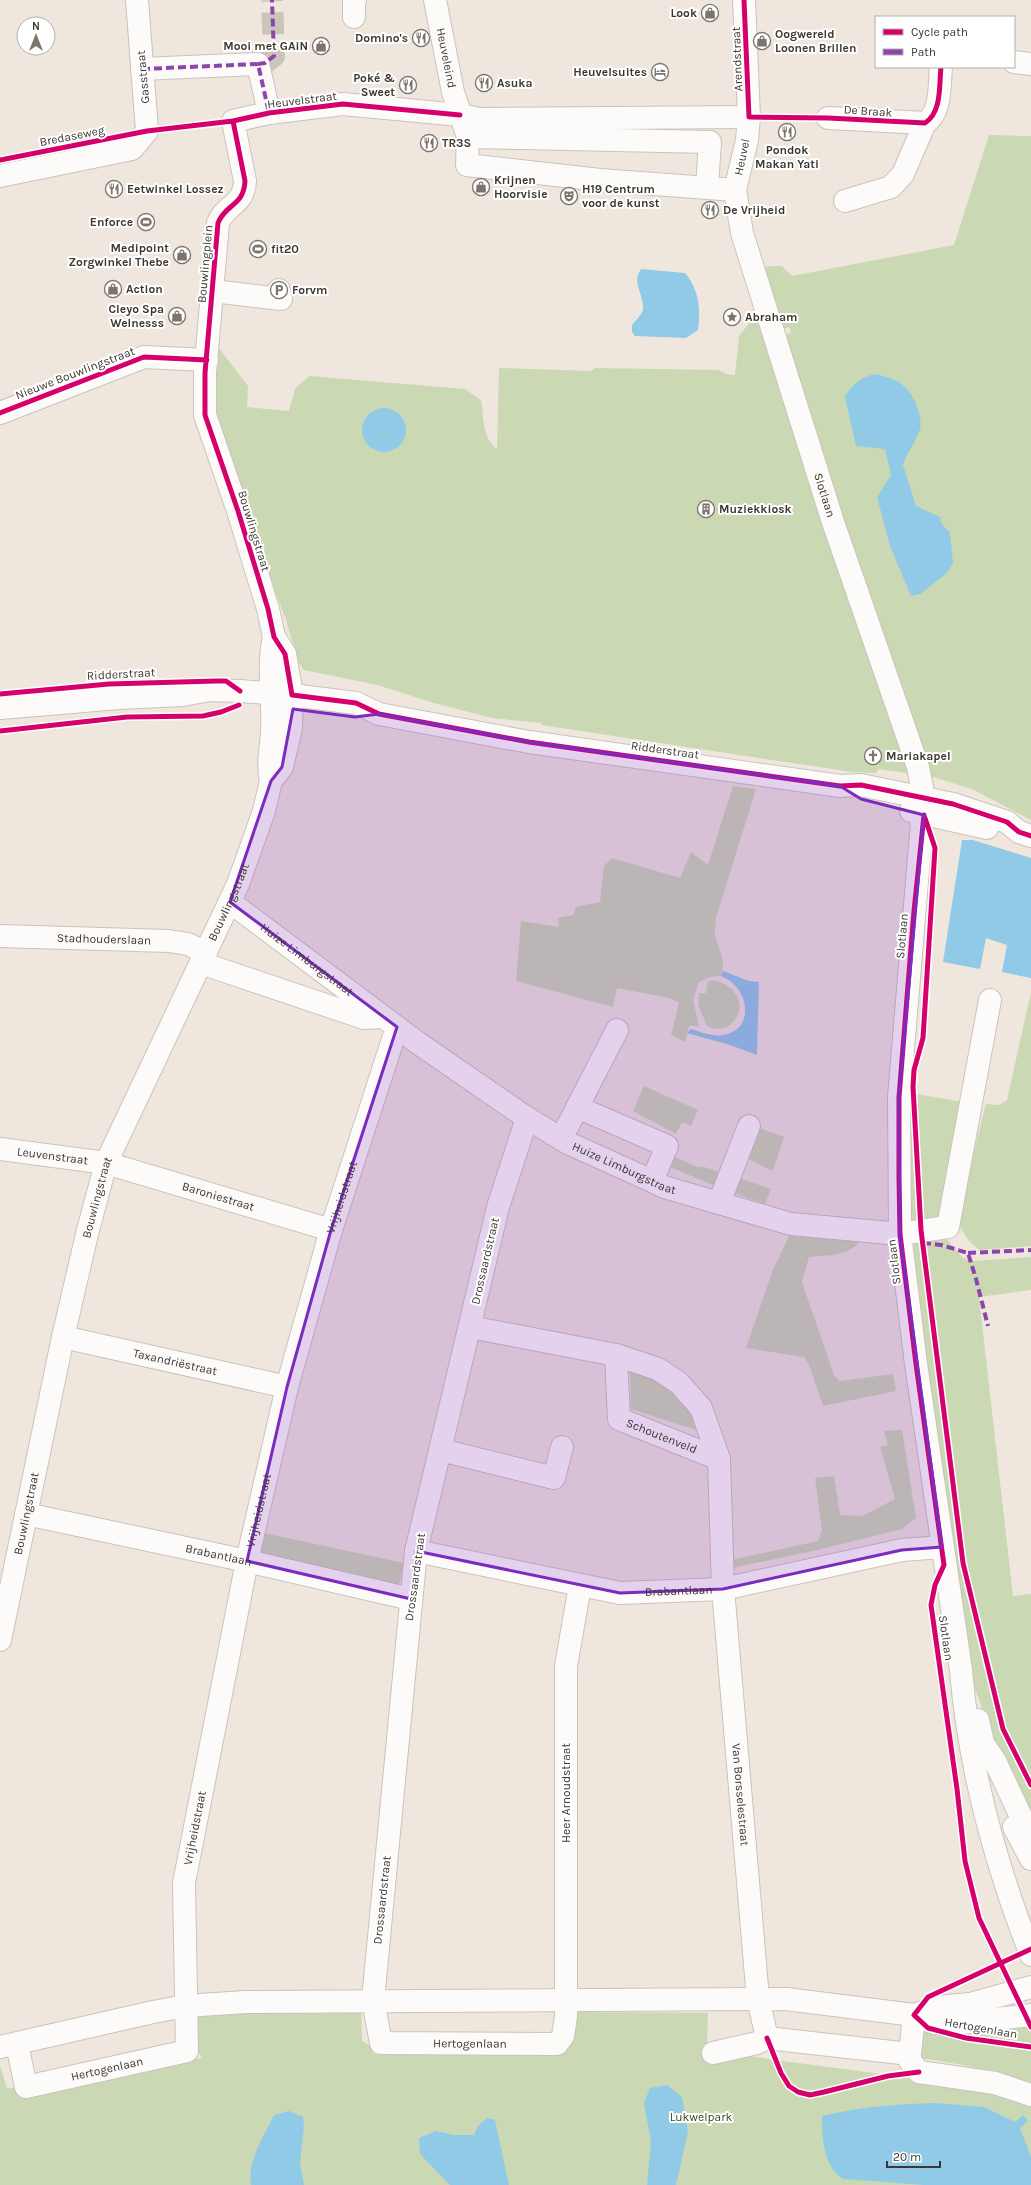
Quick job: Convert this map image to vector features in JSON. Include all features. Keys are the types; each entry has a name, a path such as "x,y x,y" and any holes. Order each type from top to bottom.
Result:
{"street":[{"name":"Gasstraat","path":"132,150 147,131 136,0"},
{"name":"Heuveleind","path":"435,0 453,92 460,115"},
{"name":"Arendstraat","path":"744,0 749,117"},
{"path":"1015,62 1031,64"},
{"path":"142,69 261,64 269,113"},
{"path":"845,201 891,187 903,174 925,123 932,118 936,111 941,68"},
{"name":"Heuvelstraat","path":"233,122 269,113 343,104 460,115"},
{"path":"460,115 480,119 749,117"},
{"name":"Heuvel","path":"460,115 468,137 467,165 600,180 735,190 747,140 749,117"},
{"name":"De Braak","path":"828,118 925,123"},
{"name":"Bouwlingplein","path":"206,366 218,223 222,213 234,206 244,191 244,181 233,122"},
{"path":"468,137 710,142 707,187"},
{"name":"Bredaseweg","path":"0,176 132,150"},
{"name":"Slotlaan","path":"735,190 742,233 833,522 918,767 924,806 899,1097 900,1234 916,1364 961,1670 965,1714 976,1777 995,1853 1031,1955"},
{"path":"213,291 281,299 279,290"},
{"name":"Nieuwe Bouwlingstraat","path":"0,413 144,357 206,366"},
{"name":"Bouwlingstraat","path":"0,1640 8,1564 26,1514 86,1234 106,1163 238,884 264,811 271,781 268,770 272,733 282,701 270,662 274,637 268,609 238,511 205,415 206,366"},
{"name":"Ridderstraat","path":"0,708 119,698 183,695 210,702 282,701 356,703 379,714 528,742 840,786 861,785 924,806 953,804 1007,822 1025,834"},
{"name":"Huize Limburgstraat","path":"230,902 390,1022 527,1118 561,1138 652,1181 719,1203 792,1224 900,1234 948,1227 990,1000"},
{"name":"Stadhouderslaan","path":"0,936 169,941 188,944 204,958"},
{"name":"Huize Limburgstraat","path":"204,958 364,1018 390,1022"},
{"name":"Vrijheidstraat","path":"185,2006 184,1883 248,1561 287,1387 390,1022"},
{"path":"561,1138 617,1030"},
{"path":"577,1107 668,1146 652,1181"},
{"name":"Drossaardstraat","path":"372,2000 416,1551 498,1207 527,1118"},
{"path":"719,1203 749,1126"},
{"name":"Leuvenstraat","path":"0,1149 106,1163"},
{"name":"Baroniestraat","path":"106,1163 331,1230"},
{"name":"Schoutenveld","path":"470,1327 616,1355 658,1369 679,1383 701,1408 719,1459 723,1589"},
{"name":"Taxandriëstraat","path":"63,1337 287,1387"},
{"name":"Schoutenveld","path":"616,1355 619,1419 719,1459"},
{"path":"441,1450 554,1478 562,1447"},
{"name":"Brabantlaan","path":"26,1514 248,1561 411,1599"},
{"name":"Brabantlaan","path":"416,1551 580,1586 620,1593 723,1589 902,1550 942,1547"},
{"name":"Heer Arnoudstraat","path":"566,2002 566,1666 580,1586"},
{"name":"Van Borsselestraat","path":"723,1589 758,1999"},
{"name":"Slotlaan","path":"961,1670 972,1695 983,1743 995,1761 1031,1838"},
{"path":"983,1743 995,1783 1031,1859"},
{"name":"Hertogenlaan","path":"914,2015 938,2008 970,2004 1031,1987"},
{"path":"758,1999 767,2038"},
{"name":"Hertogenlaan","path":"185,2006 187,2051 172,2055 26,2087 9,2046 185,2006 245,2002 372,2000 566,2002 786,1999 914,2015 935,2023 969,2022 1031,2015"},
{"name":"Hertogenlaan","path":"372,2000 381,2043 557,2044 563,2036 566,2002"},
{"path":"914,2015 910,2061 918,2072 995,2083 1031,2095"},
{"path":"714,2053 757,2043 767,2038 910,2054"}],"highlighted area":[{"path":"293,709 355,717 379,714 529,742 840,786 861,799 924,815 899,1097 900,1234 942,1547 902,1550 723,1589 620,1593 416,1551 411,1599 247,1561 287,1387 331,1230 397,1027 230,902 271,781 282,767"}],"green space":[{"path":"989,135 1031,136 1031,820 972,789 933,777 879,769 876,773 852,772 541,725 541,723 492,718 434,703 377,685 304,670 298,662 286,620 263,559 216,410 215,343 248,386 247,407 289,411 295,389 309,376 465,389 481,400 484,427 489,439 497,449 499,368 591,371 595,368 719,370 726,374 735,375 739,336 755,316 777,375 783,335 791,333 789,327 781,330 761,269 769,266 782,266 792,276 954,245"},
{"path":"733,786 756,789 716,918 715,935 723,960 723,971 721,976 710,977 699,982 693,1000 699,1026 689,1026 685,1042 671,1035 679,1003 669,998 617,988 613,1007 516,981 521,921 559,927 558,918 573,915 576,907 600,902 604,866 612,858 680,878 691,852 708,865"},
{"path":"714,980 728,986 736,995 739,1004 738,1014 734,1021 726,1027 717,1029 707,1026 698,1005 699,993 706,993 708,981"},
{"path":"1031,992 1031,1246 979,1250 969,1241 958,1224 960,1207 986,1104 999,1105 1007,1100"},
{"path":"644,1086 698,1110 691,1126 682,1122 676,1134 633,1111"},
{"path":"904,1092 970,1103 945,1219 902,1225"},
{"path":"754,1126 784,1137 773,1171 744,1157"},
{"path":"675,1157 700,1168 701,1166 726,1174 720,1188 670,1167"},
{"path":"733,1176 771,1189 765,1204 729,1191"},
{"path":"791,1232 861,1240 850,1250 838,1254 809,1257 802,1282 834,1375 840,1381 893,1374 896,1391 823,1406 809,1365 804,1357 746,1348 772,1272"},
{"path":"944,1236 963,1258 975,1261 1031,1257 1031,1290 979,1297 1013,1596 1031,1594 1031,1825 1011,1785 968,1670 903,1241"},
{"path":"630,1364 641,1364 690,1407 699,1431 631,1409"},
{"path":"902,1430 916,1518 902,1529 813,1551 732,1568 731,1560 818,1541 822,1531 815,1478 834,1476 840,1515 862,1516 895,1499 880,1447 888,1445 884,1431"},
{"path":"264,1533 404,1563 399,1585 259,1555"},
{"name":"Lukwelpark","path":"193,2007 361,2010 362,2041 371,2046 373,2054 387,2055 385,2046 566,2047 574,2012 708,2013 707,2049 768,2059 1002,2090 1031,2103 1031,2185 0,2185 0,2066 7,2088 13,2088 202,2058 191,2041"},
{"path":"1031,2025 1031,2082 963,2065 921,2058 918,2040 923,2031 968,2040 968,2032"}],"water":[{"path":"641,269 685,273 690,279 698,300 698,330 686,338 635,336 632,332 632,325 643,309 637,279"},
{"path":"874,374 895,380 902,384 912,395 919,413 921,424 903,465 916,506 940,517 941,523 950,533 953,563 946,574 920,594 911,596 890,546 877,497 891,475 885,449 856,446 845,397 857,382"},
{"path":"384,408 396,412 402,418 406,430 402,442 396,448 384,452 372,448 366,442 362,430 366,418 372,412"},
{"path":"962,840 973,840 1031,858 1031,978 1002,972 1007,945 986,938 980,969 943,962"},
{"path":"723,971 749,981 759,982 757,1055 730,1045 687,1033 691,1029 711,1035 724,1035 734,1031 741,1024 745,1016 743,997 738,988 721,976"},
{"path":"667,2085 682,2097 688,2132 676,2185 647,2185 651,2142 644,2103 650,2088"},
{"path":"935,2103 984,2107 1015,2122 1023,2115 1028,2121 1020,2128 1031,2157 1031,2185 924,2185 843,2179 831,2166 823,2142 822,2116 878,2106"},
{"path":"289,2111 303,2117 304,2126 300,2163 304,2185 251,2185 250,2176 254,2158 261,2140 274,2115"},
{"path":"487,2118 495,2120 509,2185 450,2185 420,2154 419,2138 436,2131 454,2135 474,2135 478,2126"}],"tunnel":[{"path":"265,63 274,56 272,0"}],"marked path":[{"path":"258,64 265,63 274,56 272,0"},
{"path":"142,69 258,64 269,113"},
{"path":"923,1243 941,1245 968,1253 988,1326"},
{"path":"968,1253 1031,1250"}],"cycle path":[{"path":"744,0 749,117 828,118 925,123 930,118 937,105 940,90 941,68"},
{"path":"0,160 147,131 233,121 269,113 343,104 460,115"},
{"path":"233,121 245,181 244,189 238,200 225,212 218,223 205,373 205,415 238,511 268,609 274,637 285,654 292,695 356,703 379,714 529,742 840,786 861,785 953,804 1007,822 1019,832 1031,836"},
{"path":"0,413 144,357 207,360"},
{"path":"0,694 109,684 216,681 226,681 240,691"},
{"path":"0,731 127,717 203,716 221,712 239,705"},
{"path":"924,815 914,911 899,1097 899,1178 900,1234 916,1364 944,1565 935,1585 931,1605 957,1789 965,1861 979,1918 1031,2027"},
{"path":"925,818 935,848 923,1038 914,1070 913,1087 921,1230 963,1563 1003,1729 1031,1785"},
{"path":"1031,1949 928,1997 914,2015 928,2028 966,2038 1031,2047"},
{"path":"767,2038 781,2073 789,2086 798,2092 810,2095 888,2076 919,2072"}],"place":[{"name":"Look","path":"710,13"},
{"name":"Domino's","path":"421,38"},
{"name":"Oogwereld Loonen Brillen","path":"762,41"},
{"name":"Mooi met GAiN","path":"321,46"},
{"name":"Heuvelsuites","path":"660,72"},
{"name":"Asuka","path":"484,83"},
{"name":"Poké & Sweet","path":"408,85"},
{"name":"Pondok Makan Yati","path":"787,132"},
{"name":"TR3S","path":"429,143"},
{"name":"Krijnen Hoorvisie","path":"481,187"},
{"name":"Eetwinkel Lossez","path":"114,189"},
{"name":"H19 Centrum voor de kunst","path":"569,196"},
{"name":"De Vrijheid","path":"710,210"},
{"name":"Enforce","path":"146,222"},
{"name":"fit20","path":"258,249"},
{"name":"Medipoint Zorgwinkel Thebe","path":"182,255"},
{"name":"Action","path":"113,289"},
{"name":"Forvm","path":"279,290"},
{"name":"Cleyo Spa Welnesss","path":"177,316"},
{"name":"Abraham","path":"732,317"},
{"name":"Muziekkiosk","path":"706,509"},
{"name":"Mariakapel","path":"873,756"}]}
